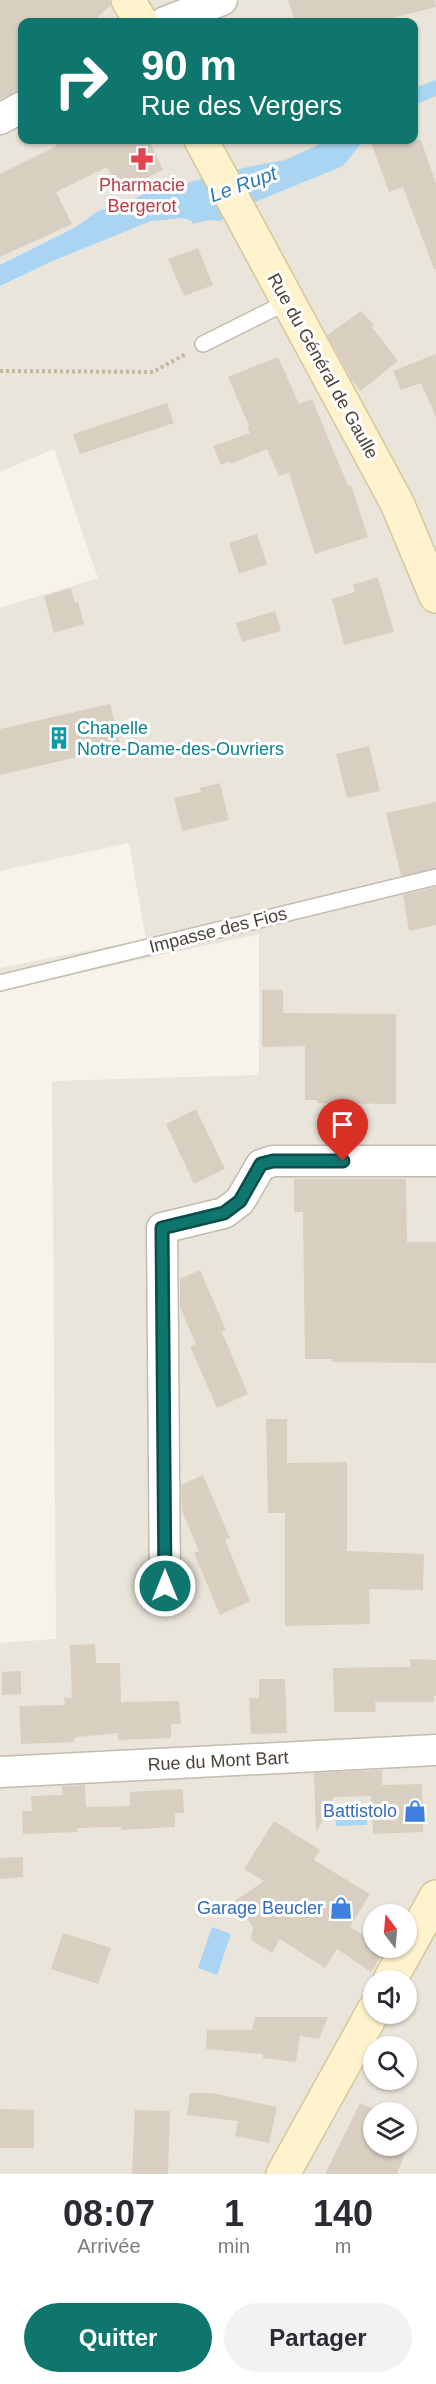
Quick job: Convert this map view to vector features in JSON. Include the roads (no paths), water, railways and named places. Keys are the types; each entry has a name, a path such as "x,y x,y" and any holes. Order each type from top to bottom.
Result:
{"main road":[{"path":"128,0 139,18"},
{"name":"Rue du Général de Gaulle","path":"207,152 397,503 436,596"},
{"path":"396,1970 436,1897"},
{"path":"283,2174 366,2024"}],"street":[{"path":"175,18 222,0"},
{"path":"0,119 18,109"},
{"path":"165,1586 162,1228 224,1213 240,1201 261,1164 273,1161 436,1161"},
{"name":"Rue du Mont Bart","path":"0,1772 436,1750"}],"lane":[{"path":"203,344 288,301"},
{"name":"Impasse des Fios","path":"0,983 436,877"}],"water":[{"path":"436,80 436,96 418,103 418,87"},
{"name":"Le Rupt","path":"320,144 361,144 343,166 255,202 220,221 210,220 192,224 192,221 183,218 151,221 50,262 0,286 0,265 76,227 98,211 125,203 144,194 248,167 285,160"},
{"path":"336,1808 366,1808 367,1825 336,1826"},
{"path":"212,1927 231,1934 217,1975 198,1968"}],"place":[{"name":"Pharmacie Bergerot","path":"142,159"},
{"name":"Chapelle Notre-Dame-des-Ouvriers","path":"59,738"},
{"name":"Battistolo","path":"415,1811"},
{"name":"Garage Beucler","path":"341,1908"}]}
